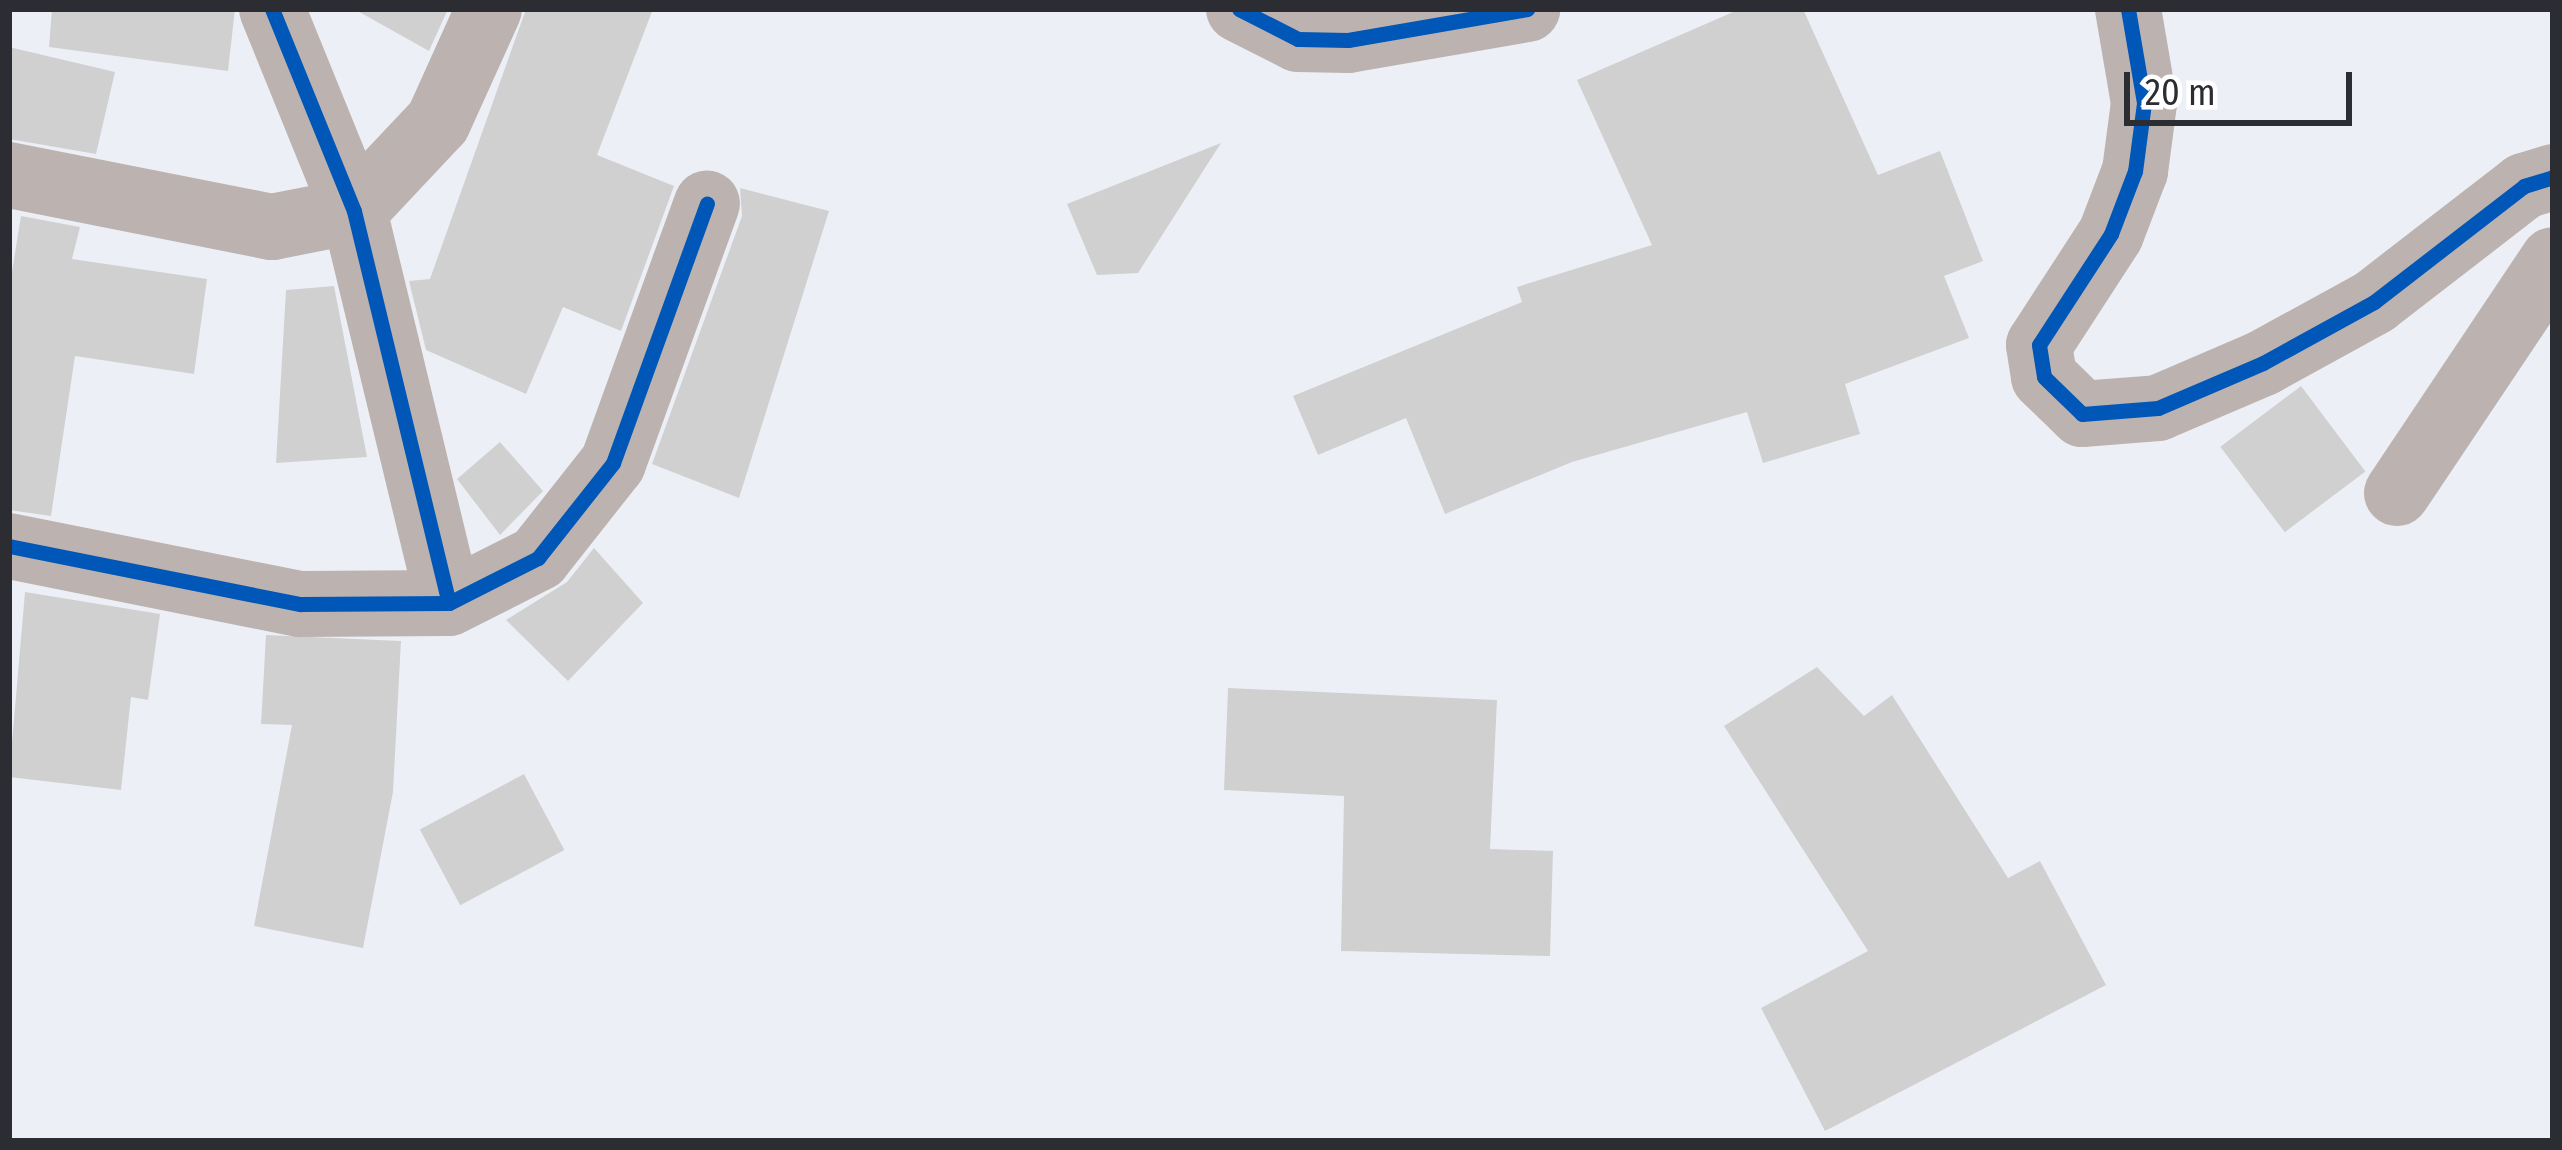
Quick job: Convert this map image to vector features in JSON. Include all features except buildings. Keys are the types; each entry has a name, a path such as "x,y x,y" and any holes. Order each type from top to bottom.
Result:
{"street":[{"path":"272,9 354,211 449,603"},
{"path":"9,175 272,227 354,211 438,122 489,9"},
{"path":"1239,9 1298,39 1348,40 1527,9"},
{"path":"2128,9 2144,104 2135,171 2111,234 2039,345 2044,377 2082,414 2158,408 2263,363 2374,302 2524,187 2553,177"},
{"path":"9,546 299,604 449,603 538,558 613,463 707,203"},
{"path":"2397,493 2553,260"}],"cycle path":[{"path":"272,9 354,211 449,603"},
{"path":"1239,9 1298,39 1348,40 1527,9"},
{"path":"2128,9 2144,103 2135,171 2111,234 2039,345 2044,377 2082,414 2158,408 2263,363 2374,302 2524,186 2553,177"},
{"path":"9,546 300,604 449,603 538,558 613,463 707,203"}]}
